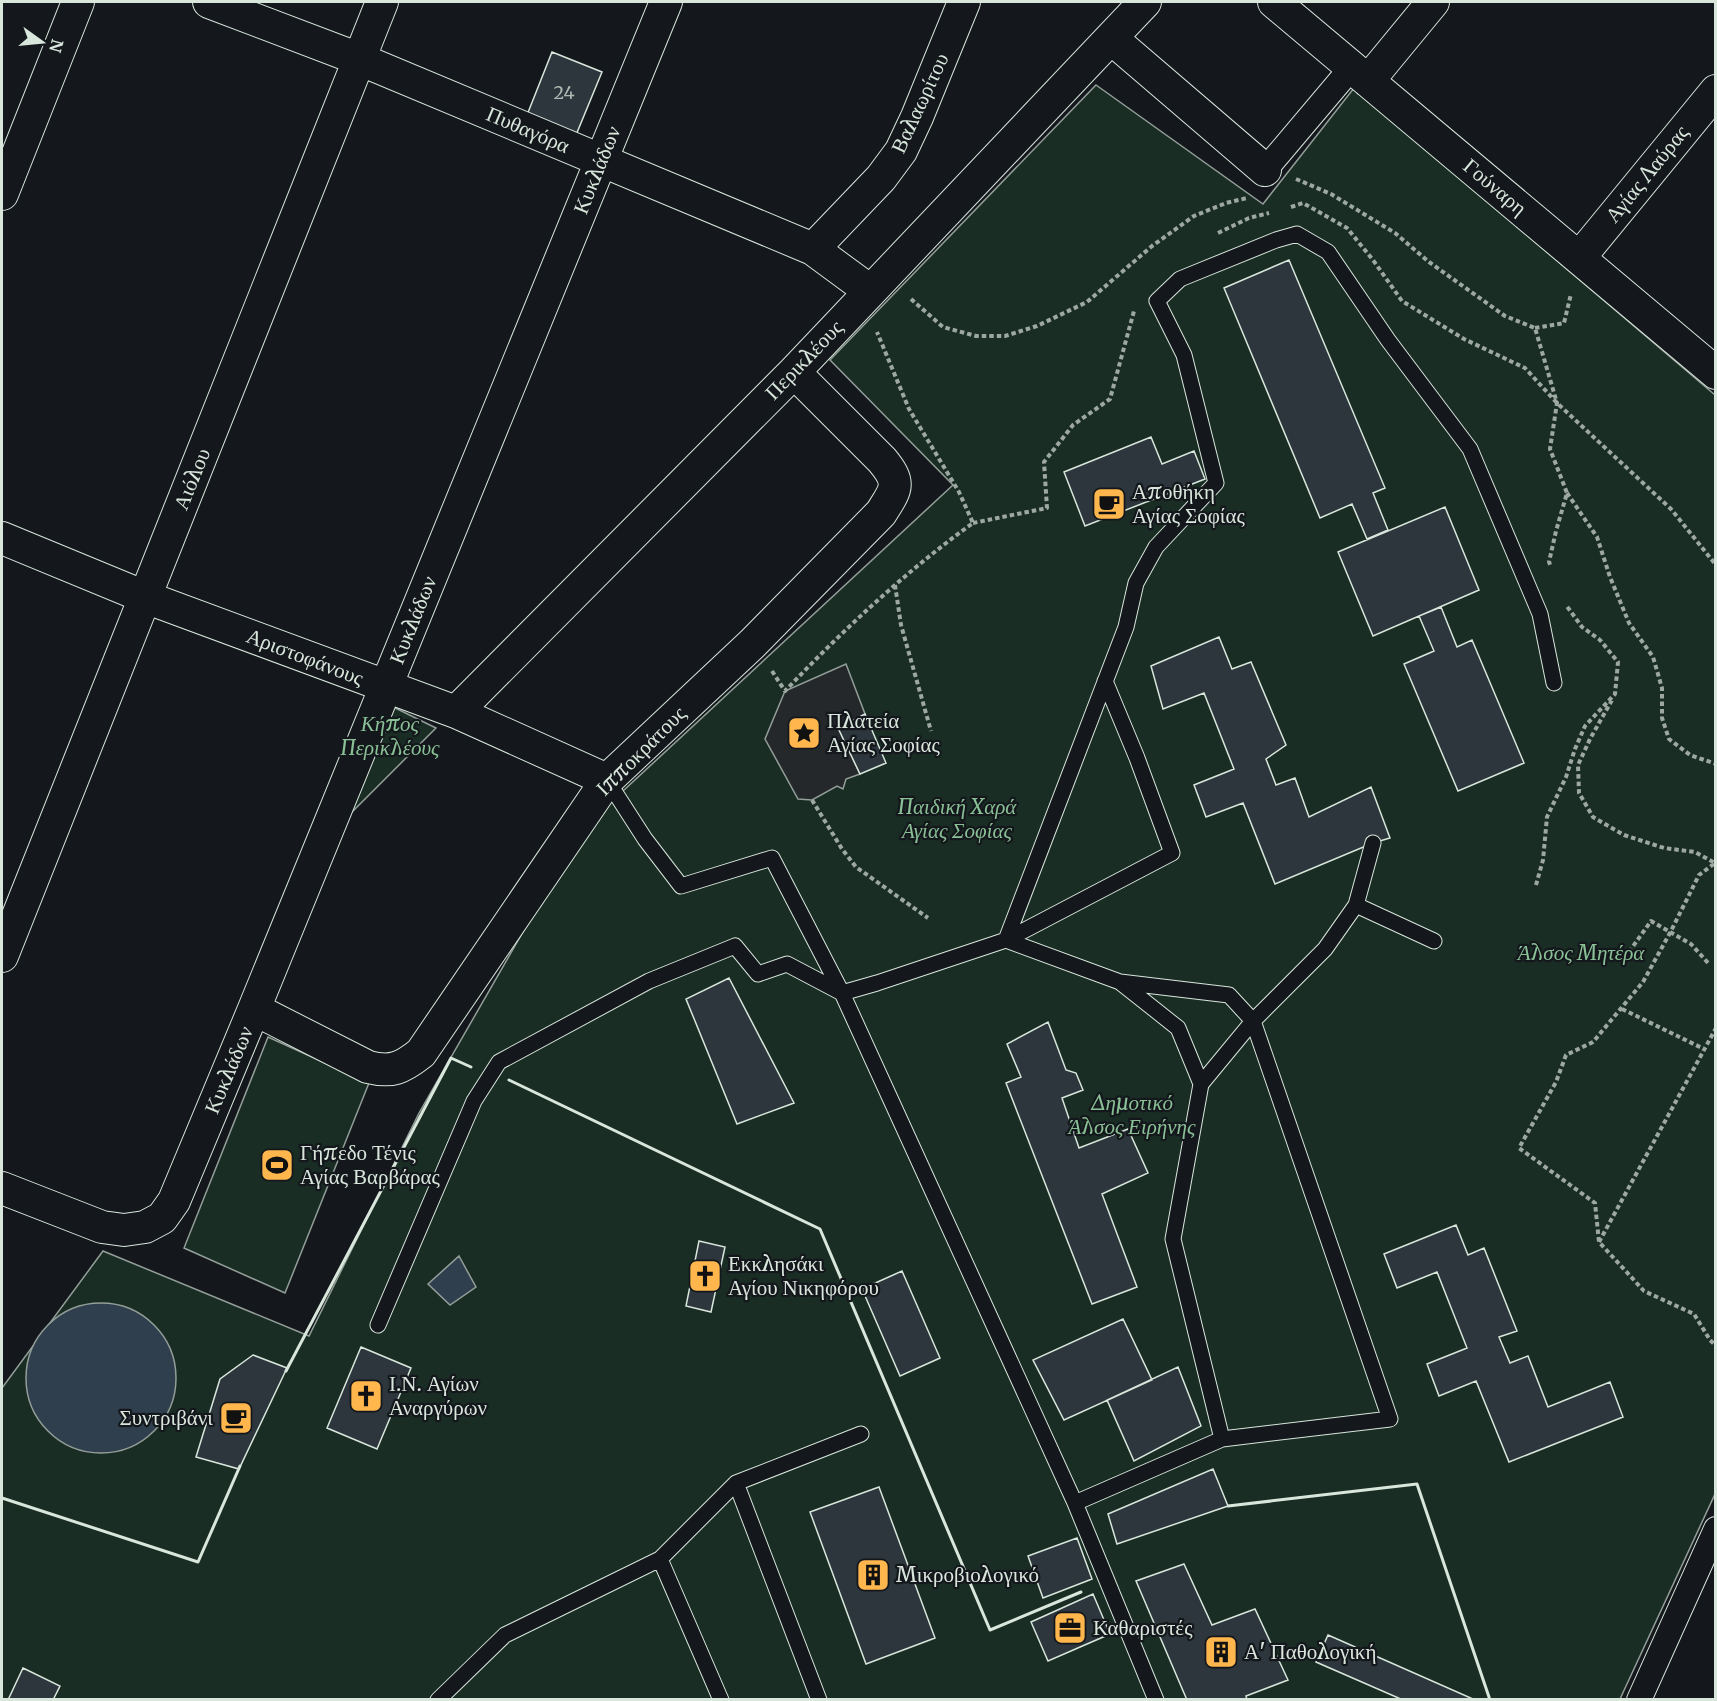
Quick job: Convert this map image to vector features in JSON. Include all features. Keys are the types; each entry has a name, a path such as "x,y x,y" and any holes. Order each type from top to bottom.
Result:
{"street":[{"path":"2,194 78,2"},
{"name":"Πυθαγόρα","path":"209,2 359,59 813,249 870,291"},
{"name":"Αιόλου","path":"2,956 382,2"},
{"name":"Κυκλάδων","path":"2,1188 102,1227 124,1230 145,1227 162,1218 174,1201 666,2"},
{"name":"Βαλαωρίτου","path":"813,249 881,178 901,151 964,2"},
{"name":"Περικλέους","path":"456,712 794,372 1145,2"},
{"name":"Γούναρη","path":"1274,2 1716,373"},
{"path":"1111,38 1265,170 1433,2"},
{"name":"Αγίας Λαύρας","path":"1579,258 1716,91"},
{"name":"Ιπποκράτους","path":"254,1009 368,1067 393,1070 407,1064 421,1053 607,780 752,644 881,513 892,495 895,484 893,474 882,460 794,372"},
{"name":"Αριστοφάνους","path":"2,538 145,597 456,712 607,780"},
{"path":"1639,1700 1716,1529"}],"lane":[{"path":"1006,940 1126,627 1136,583 1156,547 1216,483 1185,355 1157,301 1180,279 1276,240 1297,234 1328,252 1388,340 1470,449 1540,614 1554,683"},
{"path":"378,1325 474,1101 499,1062 649,981 735,946 758,974 787,964 842,993 1006,940 1172,853 1105,681"},
{"path":"607,780 645,838 681,886 772,858 842,993 1075,1503 1156,1700"},
{"path":"1222,1439 1173,1239 1201,1084 1253,1021 1325,949 1356,905 1372,843"},
{"path":"1356,905 1434,941"},
{"path":"1006,940 1120,982 1228,995 1253,1021 1390,1419 1222,1439 1075,1503"},
{"path":"1120,982 1178,1028 1201,1084"},
{"path":"438,1700 505,1635 660,1559 736,1483 861,1434"},
{"path":"736,1483 819,1700"},
{"path":"660,1559 722,1700"}],"path":[{"path":"1282,209 1303,203 1347,228 1402,301 1464,339 1525,368 1557,404 1671,509 1716,565"},
{"path":"1212,236 1249,218 1271,212"},
{"path":"1535,328 1564,323 1579,258"},
{"path":"973,523 1047,508 1044,462 1073,425 1110,399 1137,305"},
{"path":"1567,493 1597,537 1629,623 1653,657 1662,688 1662,718 1669,738 1690,755 1716,764"},
{"path":"895,584 901,625 931,731"},
{"path":"1615,694 1578,765 1579,793 1593,817 1624,835 1664,848 1695,852 1715,863 1699,875 1643,982 1622,1009 1593,1042 1566,1054 1556,1082 1519,1148 1595,1203 1599,1242 1644,1291 1694,1314 1716,1346"},
{"path":"812,800 842,849 856,867 928,918"},
{"path":"1629,952 1651,921 1691,944 1709,964"},
{"path":"1622,1009 1704,1049"},
{"path":"1599,1242 1716,1028"}],"green space":[{"name":"Δημοτικό Άλσος Ειρήνης","path":"1096,85 1263,204 1354,88 1715,395 1715,1494 1620,1699 2,1699 2,1388 103,1251 309,1336 419,1113 582,829 953,485 830,360"},
{"name":"Κήπος Περικλέους","path":"375,698 436,728 326,838"},
{"name":"Γήπεδο Τένις Αγίας Βαρβάρας","path":"268,1037 369,1083 285,1293 184,1248"}],"shaded area":[{"name":"Πλατεία Αγίας Σοφίας","path":"846,664 865,714 839,728 860,774 846,779 843,789 837,786 812,800 798,799 765,739 785,691"}],"water":[{"path":"459,1256 476,1287 450,1305 428,1284"},
{"path":"101,1303 130,1309 154,1325 170,1349 176,1378 170,1407 154,1431 130,1447 101,1453 72,1447 48,1431 32,1407 26,1378 32,1349 48,1325 72,1309"}],"building":[{"path":"552,52 602,72 576,135 527,115"},
{"path":"1289,260 1385,488 1373,493 1388,530 1367,539 1352,504 1320,518 1224,288"},
{"name":"Αποθήκη Αγίας Σοφίας","path":"1151,437 1162,464 1194,451 1205,479 1085,526 1064,472"},
{"path":"1445,507 1479,590 1373,636 1338,552"},
{"path":"1441,607 1457,647 1472,640 1524,763 1458,791 1404,664 1434,651 1419,616"},
{"path":"1219,637 1232,669 1251,662 1286,745 1266,759 1276,785 1295,778 1309,817 1371,787 1390,838 1275,884 1243,803 1206,817 1194,785 1234,769 1204,693 1163,709 1151,666"},
{"path":"865,714 886,763 860,774 838,728"},
{"path":"729,978 794,1103 737,1124 686,999"},
{"path":"1048,1022 1066,1070 1076,1073 1083,1090 1062,1098 1079,1148 1128,1129 1148,1173 1102,1194 1137,1287 1092,1304 1006,1083 1021,1077 1007,1044"},
{"path":"1456,1225 1468,1255 1484,1248 1517,1331 1499,1337 1510,1363 1528,1356 1548,1407 1610,1382 1623,1417 1509,1462 1476,1381 1439,1396 1427,1364 1467,1348 1437,1272 1397,1288 1384,1254"},
{"name":"Εκκλησάκι Αγίου Νικηφόρου","path":"699,1241 725,1247 711,1312 686,1306"},
{"path":"902,1271 940,1358 900,1376 862,1289"},
{"path":"1123,1319 1152,1380 1064,1420 1033,1360"},
{"path":"361,1347 411,1368 377,1449 327,1428"},
{"name":"Συντριβάνι","path":"253,1355 287,1368 239,1469 196,1457 220,1379"},
{"path":"1178,1367 1201,1426 1134,1461 1107,1400"},
{"path":"1213,1469 1228,1506 1117,1544 1108,1514"},
{"name":"Μικροβιολογικό","path":"879,1487 935,1638 866,1664 810,1512"},
{"path":"1077,1538 1092,1579 1043,1598 1028,1556"},
{"name":"Α' Παθολογική","path":"1184,1564 1212,1625 1255,1609 1288,1680 1246,1696 1247,1700 1187,1700 1136,1581"},
{"name":"Καθαριστές","path":"1093,1594 1110,1634 1048,1661 1031,1622"},
{"path":"1328,1635 1473,1700 1403,1700 1316,1662"},
{"path":"23,1668 60,1686 53,1700 8,1700"}],"wall":[{"path":"286,1371 451,1058 471,1067"},
{"path":"509,1080 820,1229 990,1630 1081,1592"},
{"path":"2,1498 198,1562 240,1466"},
{"path":"1228,1506 1417,1484 1490,1700"}],"place":[{"name":"Αποθήκη Αγίας Σοφίας","path":"1109,504"},
{"name":"Πλατεία Αγίας Σοφίας","path":"804,733"},
{"name":"Γήπεδο Τένις Αγίας Βαρβάρας","path":"277,1165"},
{"name":"Εκκλησάκι Αγίου Νικηφόρου","path":"705,1276"},
{"name":"Ι.Ν. Αγίων Αναργύρων","path":"366,1396"},
{"name":"Συντριβάνι","path":"236,1418"},
{"name":"Μικροβιολογικό","path":"873,1575"},
{"name":"Καθαριστές","path":"1070,1628"},
{"name":"Α' Παθολογική","path":"1221,1652"}],"park label":[{"name":"Παιδική Χαρά Αγίας Σοφίας","path":"957,819"},
{"name":"Άλσος Μητέρα","path":"1581,953"}]}
